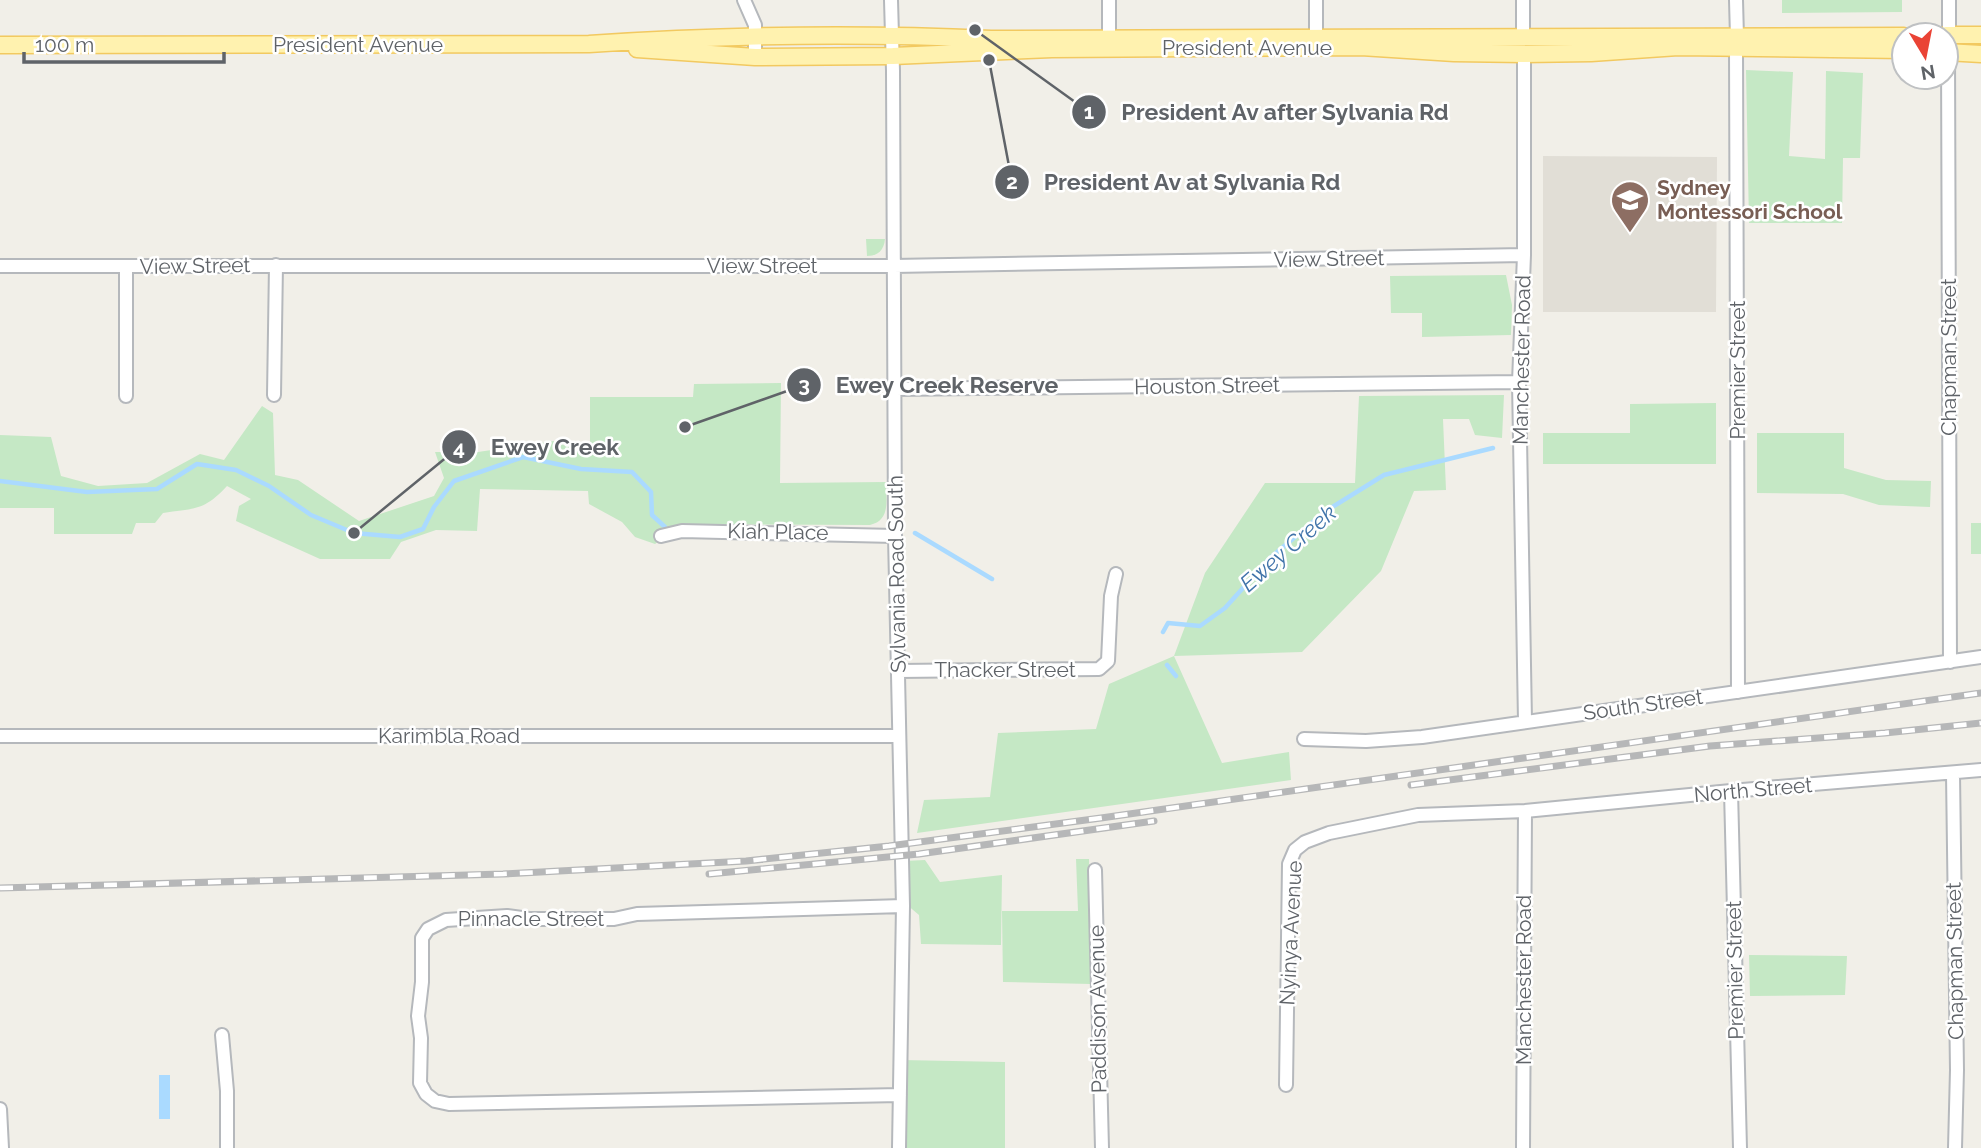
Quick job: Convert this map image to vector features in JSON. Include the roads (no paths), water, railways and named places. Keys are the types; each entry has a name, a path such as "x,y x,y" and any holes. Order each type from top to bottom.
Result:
{"main road":[{"path":"1960,35 1981,35"},
{"name":"President Avenue","path":"0,45 589,44 667,39 891,36 991,39 1523,37 1890,49"},
{"name":"Manchester Road","path":"1523,37 1524,54"},
{"name":"President Avenue","path":"589,44 755,57 1052,49 1361,47 1524,54 1591,53 1890,37"},
{"path":"1960,53 1981,54"}],"street":[{"path":"744,0 752,15 755,57"},
{"name":"Sylvania Road South","path":"891,0 895,536 903,906 899,1148"},
{"path":"1109,0 1109,37"},
{"path":"1316,0 1316,37"},
{"name":"Manchester Road","path":"1523,0 1523,37"},
{"name":"Premier Street","path":"1736,0 1738,692"},
{"path":"1948,21 1949,0"},
{"name":"Manchester Road","path":"1524,54 1524,255 1519,382 1525,721"},
{"name":"Chapman Street","path":"1947,91 1950,662"},
{"name":"View Street","path":"0,267 894,266 1524,255"},
{"path":"274,395 276,265"},
{"path":"126,267 126,396"},
{"name":"Houston Street","path":"895,389 1519,382"},
{"name":"Kiah Place","path":"661,536 682,531 895,536"},
{"name":"Thacker Street","path":"898,671 1093,670 1105,666 1108,661 1111,596 1116,574"},
{"name":"South Street","path":"1304,739 1366,741 1422,737 1981,657"},
{"name":"Karimbla Road","path":"0,736 899,736"},
{"name":"North Street","path":"1525,811 1981,771"},
{"name":"Chapman Street","path":"1953,774 1957,1070 1955,1148"},
{"name":"Premier Street","path":"1731,791 1740,1148"},
{"name":"Manchester Road","path":"1523,1148 1525,811"},
{"name":"Nyinya Avenue","path":"1286,1085 1289,864 1295,850 1305,842 1329,833 1418,815 1525,811"},
{"name":"Paddison Avenue","path":"1096,870 1102,1148"},
{"name":"Pinnacle Street","path":"900,1095 449,1104 435,1101 426,1094 420,1083 421,1038 418,1016 422,982 422,938 428,929 446,920 507,916 529,919 614,919 637,914 903,906"},
{"path":"222,1035 227,1091 227,1148"},
{"path":"0,1109 2,1148"}],"water":[{"path":"159,1075 170,1075 170,1119 159,1119"}],"waterway":[{"name":"Ewey Creek","path":"1163,632 1168,623 1200,626 1225,608 1270,558 1326,511 1384,475 1493,448"},
{"name":"Ewey Creek","path":"0,481 87,492 157,489 197,464 236,470 269,486 311,515 354,533 400,537 423,529 434,507 454,481 523,457 581,469 632,472 651,492 652,515 665,527"},
{"name":"Ewey Creek","path":"915,533 992,579"},
{"path":"1167,665 1176,676"}],"railway":[{"path":"0,888 503,874 746,861 889,846 1101,818 1981,693"},
{"path":"1411,785 1710,746 1981,723"},
{"path":"709,874 919,854 1154,821"}],"place":[{"name":"President Av after Sylvania Rd","path":"975,30"},
{"name":"President Av at Sylvania Rd","path":"989,60"},
{"name":"Sydney Montessori School","path":"1630,234"},
{"name":"Ewey Creek Reserve","path":"685,427"},
{"name":"Ewey Creek","path":"354,533"}]}
